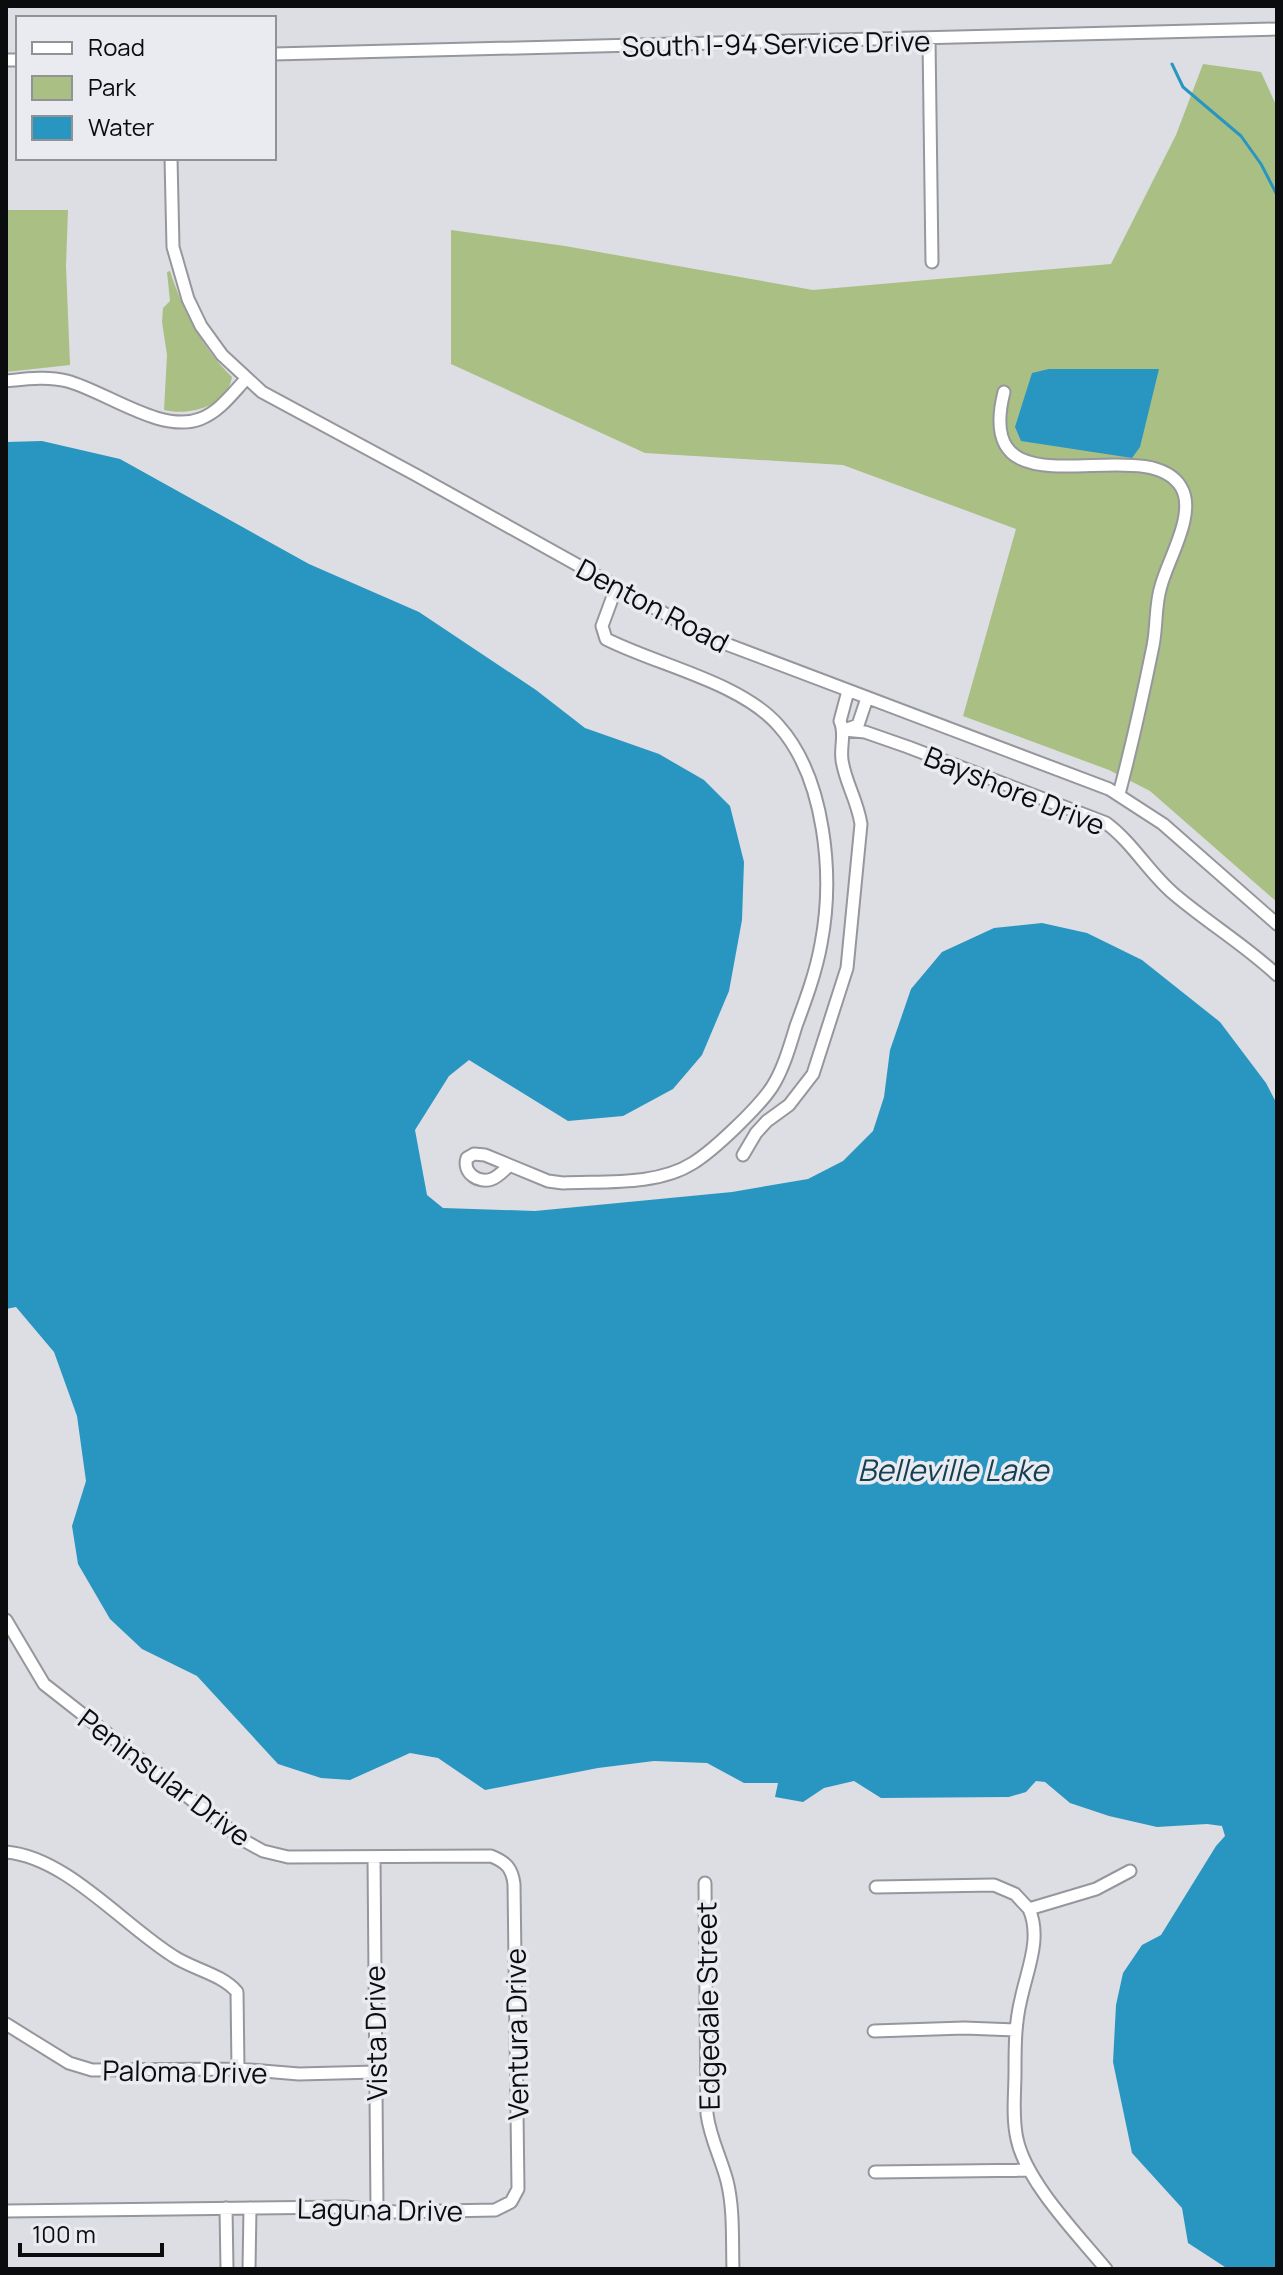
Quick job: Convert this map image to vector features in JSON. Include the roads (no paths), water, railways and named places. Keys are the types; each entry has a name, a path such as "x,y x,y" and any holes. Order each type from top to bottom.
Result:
{"street":[{"name":"South I-94 Service Drive","path":"276,54 1277,29"},
{"path":"929,39 932,262"},
{"name":"Denton Road","path":"171,160 171,222 181,280 201,326 222,355 246,379 282,405 416,475 705,636 1090,780 1119,794 1163,824 1277,924"},
{"path":"6,381 40,378 63,380 162,420 182,423 213,413 246,379"},
{"path":"1004,392 999,430 1004,445 1012,454 1041,463 1161,471 1175,480 1185,496 1184,521 1160,587 1154,644 1119,794"},
{"path":"509,1166 548,1181 563,1183 652,1178 695,1162 771,1089 789,1048 821,945 827,895 824,843 810,780 795,747 777,723 748,700 606,639 602,626 616,588"},
{"path":"743,1155 756,1133 789,1105 813,1074 847,968 861,824 858,803 842,759 844,730 840,721 848,691"},
{"path":"844,730 858,725 867,698"},
{"name":"Bayshore Drive","path":"844,730 865,732 908,747 1106,823 1125,837 1172,892 1251,951 1277,975"},
{"name":"Peninsular Drive","path":"6,1620 44,1684 243,1840 263,1851 288,1857 491,1856 509,1866"},
{"path":"6,1852 36,1858 62,1871 153,1944 230,1984 237,1992 238,2069"},
{"name":"Vista Drive","path":"374,1857 377,2209"},
{"name":"Ventura Drive","path":"509,1866 514,1884 518,2189 511,2202"},
{"path":"1029,1909 1096,1889 1130,1871"},
{"name":"Edgedale Street","path":"705,1883 707,2114 710,2135 731,2199 733,2269"},
{"path":"876,1887 994,1885 1015,1894 1029,1909 1035,1939 1016,2030 1015,2127 1029,2170 1106,2269"},
{"name":"Paloma Drive","path":"6,2024 69,2063 92,2070 238,2069 299,2074 376,2072"},
{"path":"874,2031 1016,2030"},
{"path":"875,2172 1029,2170"},
{"name":"Laguna Drive","path":"6,2211 346,2207 395,2212 495,2210 511,2202"},
{"path":"226,2208 227,2269"},
{"path":"249,2269 250,2208"}],"water":[{"path":"1049,369 1159,369 1140,447 1132,458 1021,441 1015,427 1032,373"},
{"name":"Belleville Lake","path":"42,441 120,459 309,564 419,612 536,690 585,728 659,754 704,780 730,806 744,862 742,920 729,991 702,1055 673,1089 623,1116 568,1121 469,1060 449,1076 415,1130 427,1195 443,1208 535,1211 732,1192 808,1179 843,1161 873,1131 884,1097 890,1050 911,989 942,952 994,928 1042,923 1087,933 1142,960 1220,1022 1266,1083 1277,1104 1277,2269 1228,2269 1188,2243 1182,2208 1132,2153 1113,2062 1116,2005 1123,1973 1142,1945 1161,1935 1225,1836 1222,1826 1157,1827 1109,1816 1070,1803 1045,1782 1036,1781 1026,1792 1009,1797 881,1798 854,1781 824,1788 803,1802 775,1797 778,1783 744,1783 707,1763 654,1761 598,1768 485,1790 438,1758 410,1753 350,1780 321,1778 278,1764 197,1676 142,1649 110,1619 78,1564 72,1526 86,1481 77,1416 54,1352 16,1307 6,1309 6,442"}],"waterway":[{"path":"1172,64 1183,87 1241,136 1261,164 1277,195"}]}
